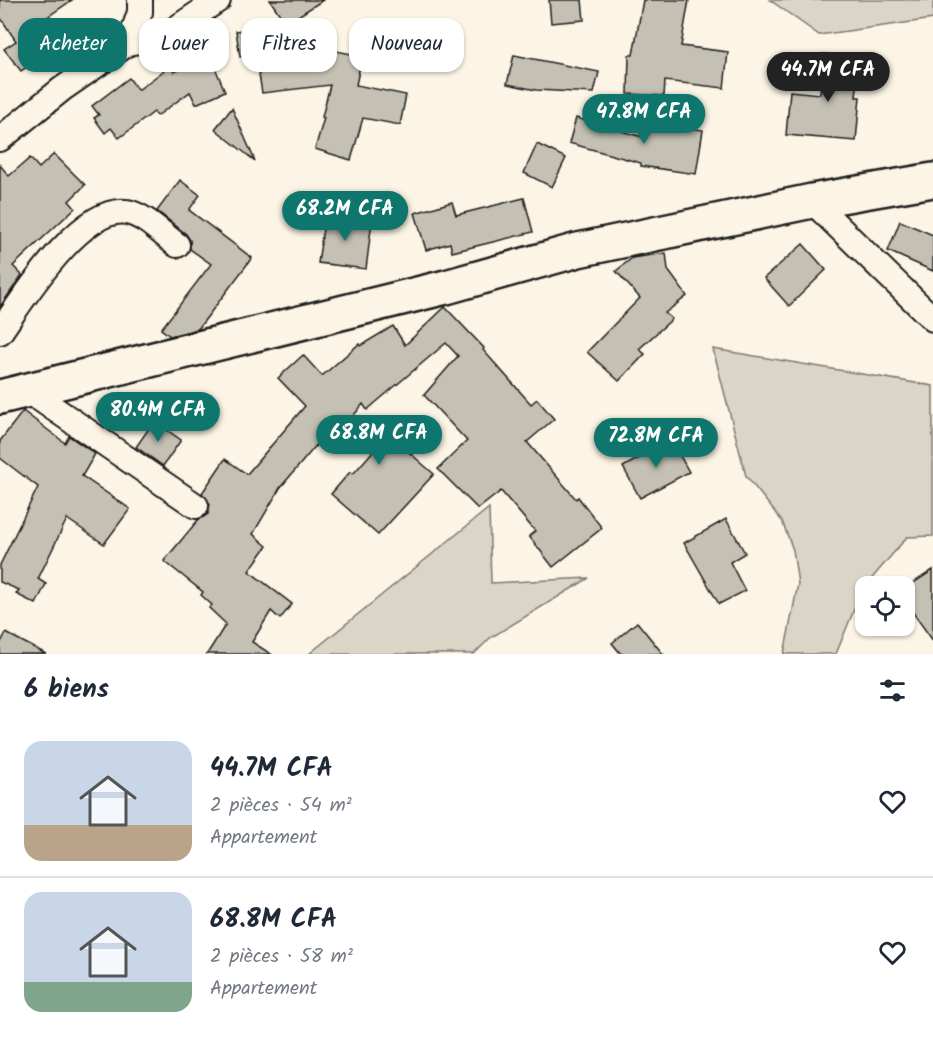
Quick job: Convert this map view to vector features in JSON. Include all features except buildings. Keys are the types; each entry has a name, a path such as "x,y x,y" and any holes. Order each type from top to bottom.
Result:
{"main road":[{"path":"14,394 403,298 578,250 812,201 933,180"}],"street":[{"path":"130,42 140,12 140,0"},
{"path":"0,139 62,89 130,42 159,40 219,0"},
{"path":"812,201 933,319"},
{"path":"0,332 70,239 101,217 125,212 140,216 177,245"},
{"path":"14,394 196,506"}],"shaded area":[{"path":"770,0 933,0 933,19 819,35"},
{"path":"713,349 933,386 933,536 907,537 874,576 855,576 855,607 836,654 784,654 798,584 793,550 782,521 746,476"},
{"path":"489,508 491,583 589,578 490,638 474,654 309,654"}]}
